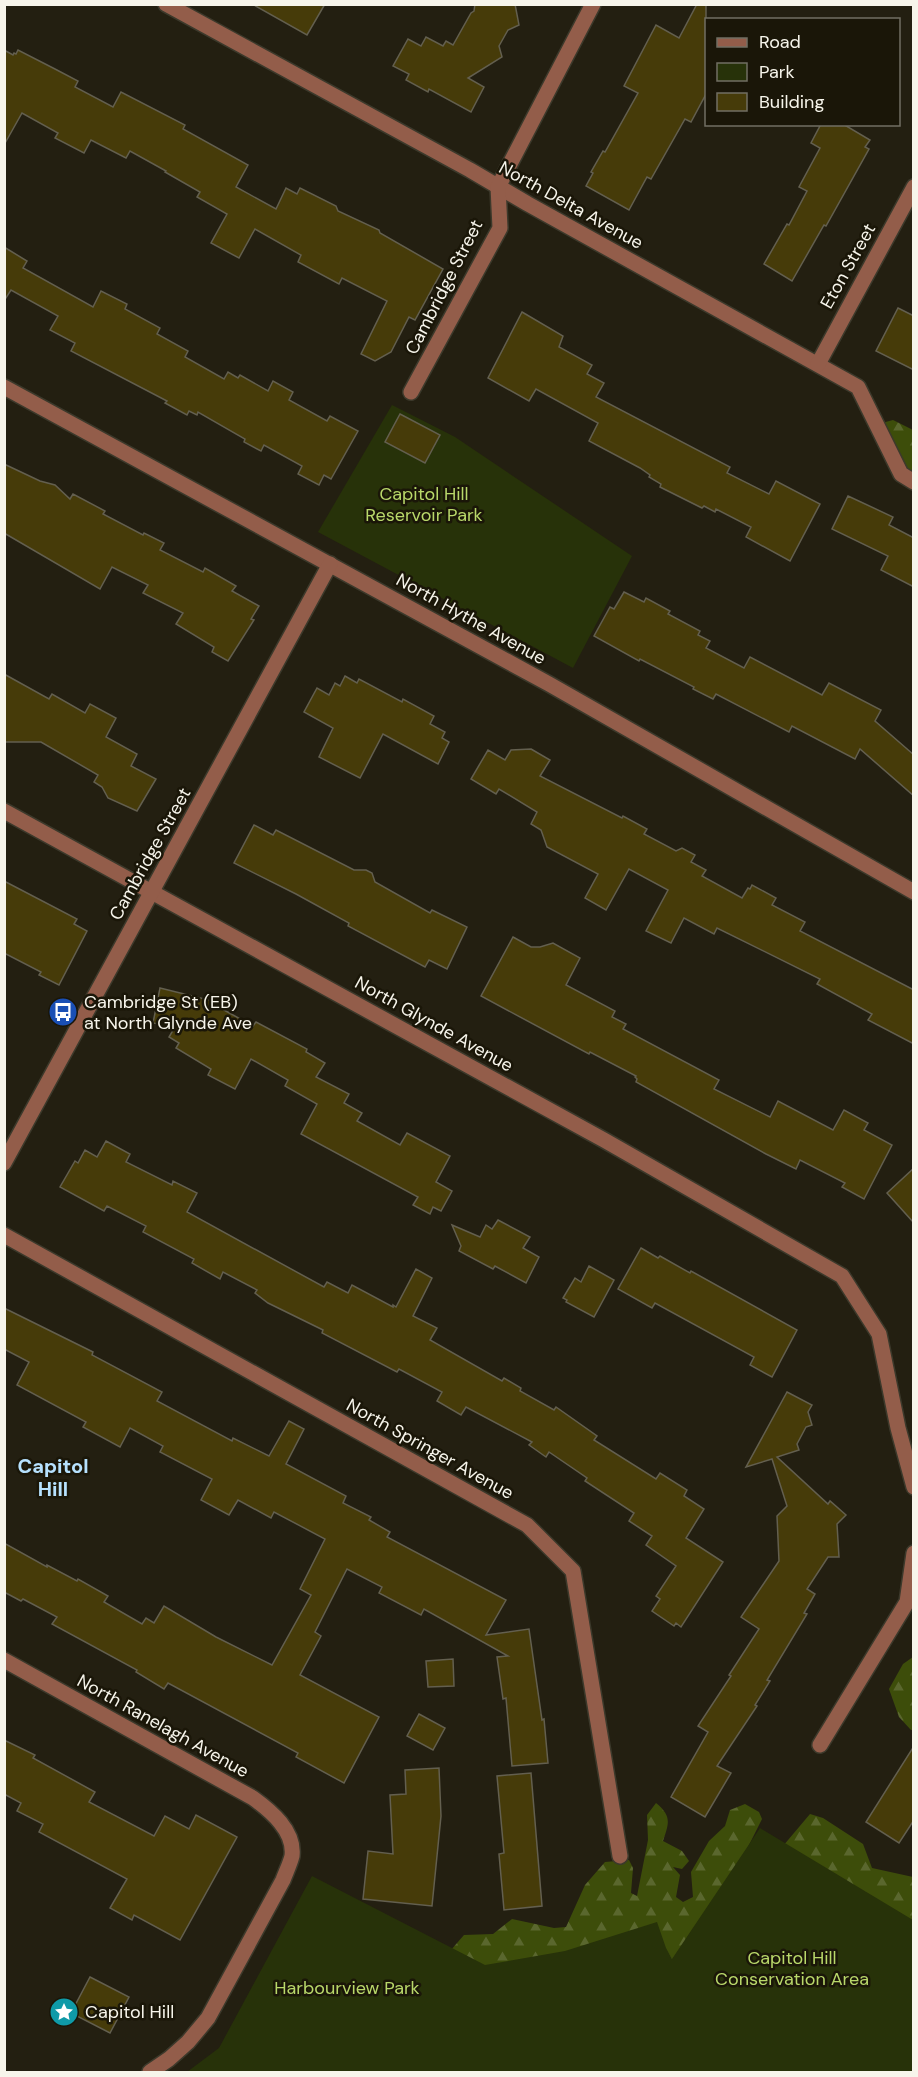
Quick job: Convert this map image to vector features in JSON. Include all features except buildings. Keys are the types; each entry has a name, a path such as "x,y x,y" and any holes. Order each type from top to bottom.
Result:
{"street":[{"name":"Cambridge Street","path":"411,392 500,228 498,187 592,4"},
{"name":"North Delta Avenue","path":"168,5 858,387 901,474 914,482"},
{"name":"Eton Street","path":"818,364 914,187"},
{"name":"North Hythe Avenue","path":"4,387 549,684 914,892"},
{"name":"Cambridge Street","path":"4,1163 330,564"},
{"name":"North Glynde Avenue","path":"4,811 604,1140 842,1276 879,1334 898,1428 914,1487"},
{"name":"North Springer Avenue","path":"4,1234 527,1525 573,1571 620,1856"},
{"path":"820,1744 907,1602 914,1552"},
{"name":"North Ranelagh Avenue","path":"4,1660 253,1798 274,1814 290,1839 292,1856 283,1880 208,2018 170,2060 150,2073"}],"green space":[{"name":"Capitol Hill Reservoir Park","path":"392,405 455,437 632,556 573,668 318,532"},
{"path":"893,420 913,430 913,475 906,472 882,423"},
{"path":"913,1657 913,1730 911,1730 899,1717 889,1689 903,1664"},
{"name":"Capitol Hill Conservation Area","path":"656,1803 665,1812 668,1820 663,1841 682,1851 689,1861 682,1869 673,1867 680,1875 676,1897 683,1902 693,1897 691,1872 709,1841 725,1826 730,1810 745,1804 759,1812 762,1819 742,1859 783,1846 810,1814 823,1818 863,1844 872,1868 913,1877 913,2072 444,1958 464,1935 493,1934 512,1919 554,1928 566,1927 585,1885 605,1862 629,1860 633,1868 631,1893 637,1896 648,1840 647,1815"},
{"path":"760,1828 913,1920 913,2072 187,2072 219,2048 312,1876 485,1965 565,1951 657,1922 672,1959"}],"place":[{"name":"Cambridge St (EB) at North Glynde Ave","path":"63,1012"},
{"name":"Capitol Hill","path":"64,2012"}],"district":[{"name":"Capitol Hill","path":"53,1478"}],"park label":[{"name":"Harbourview Park","path":"347,1988"}]}
